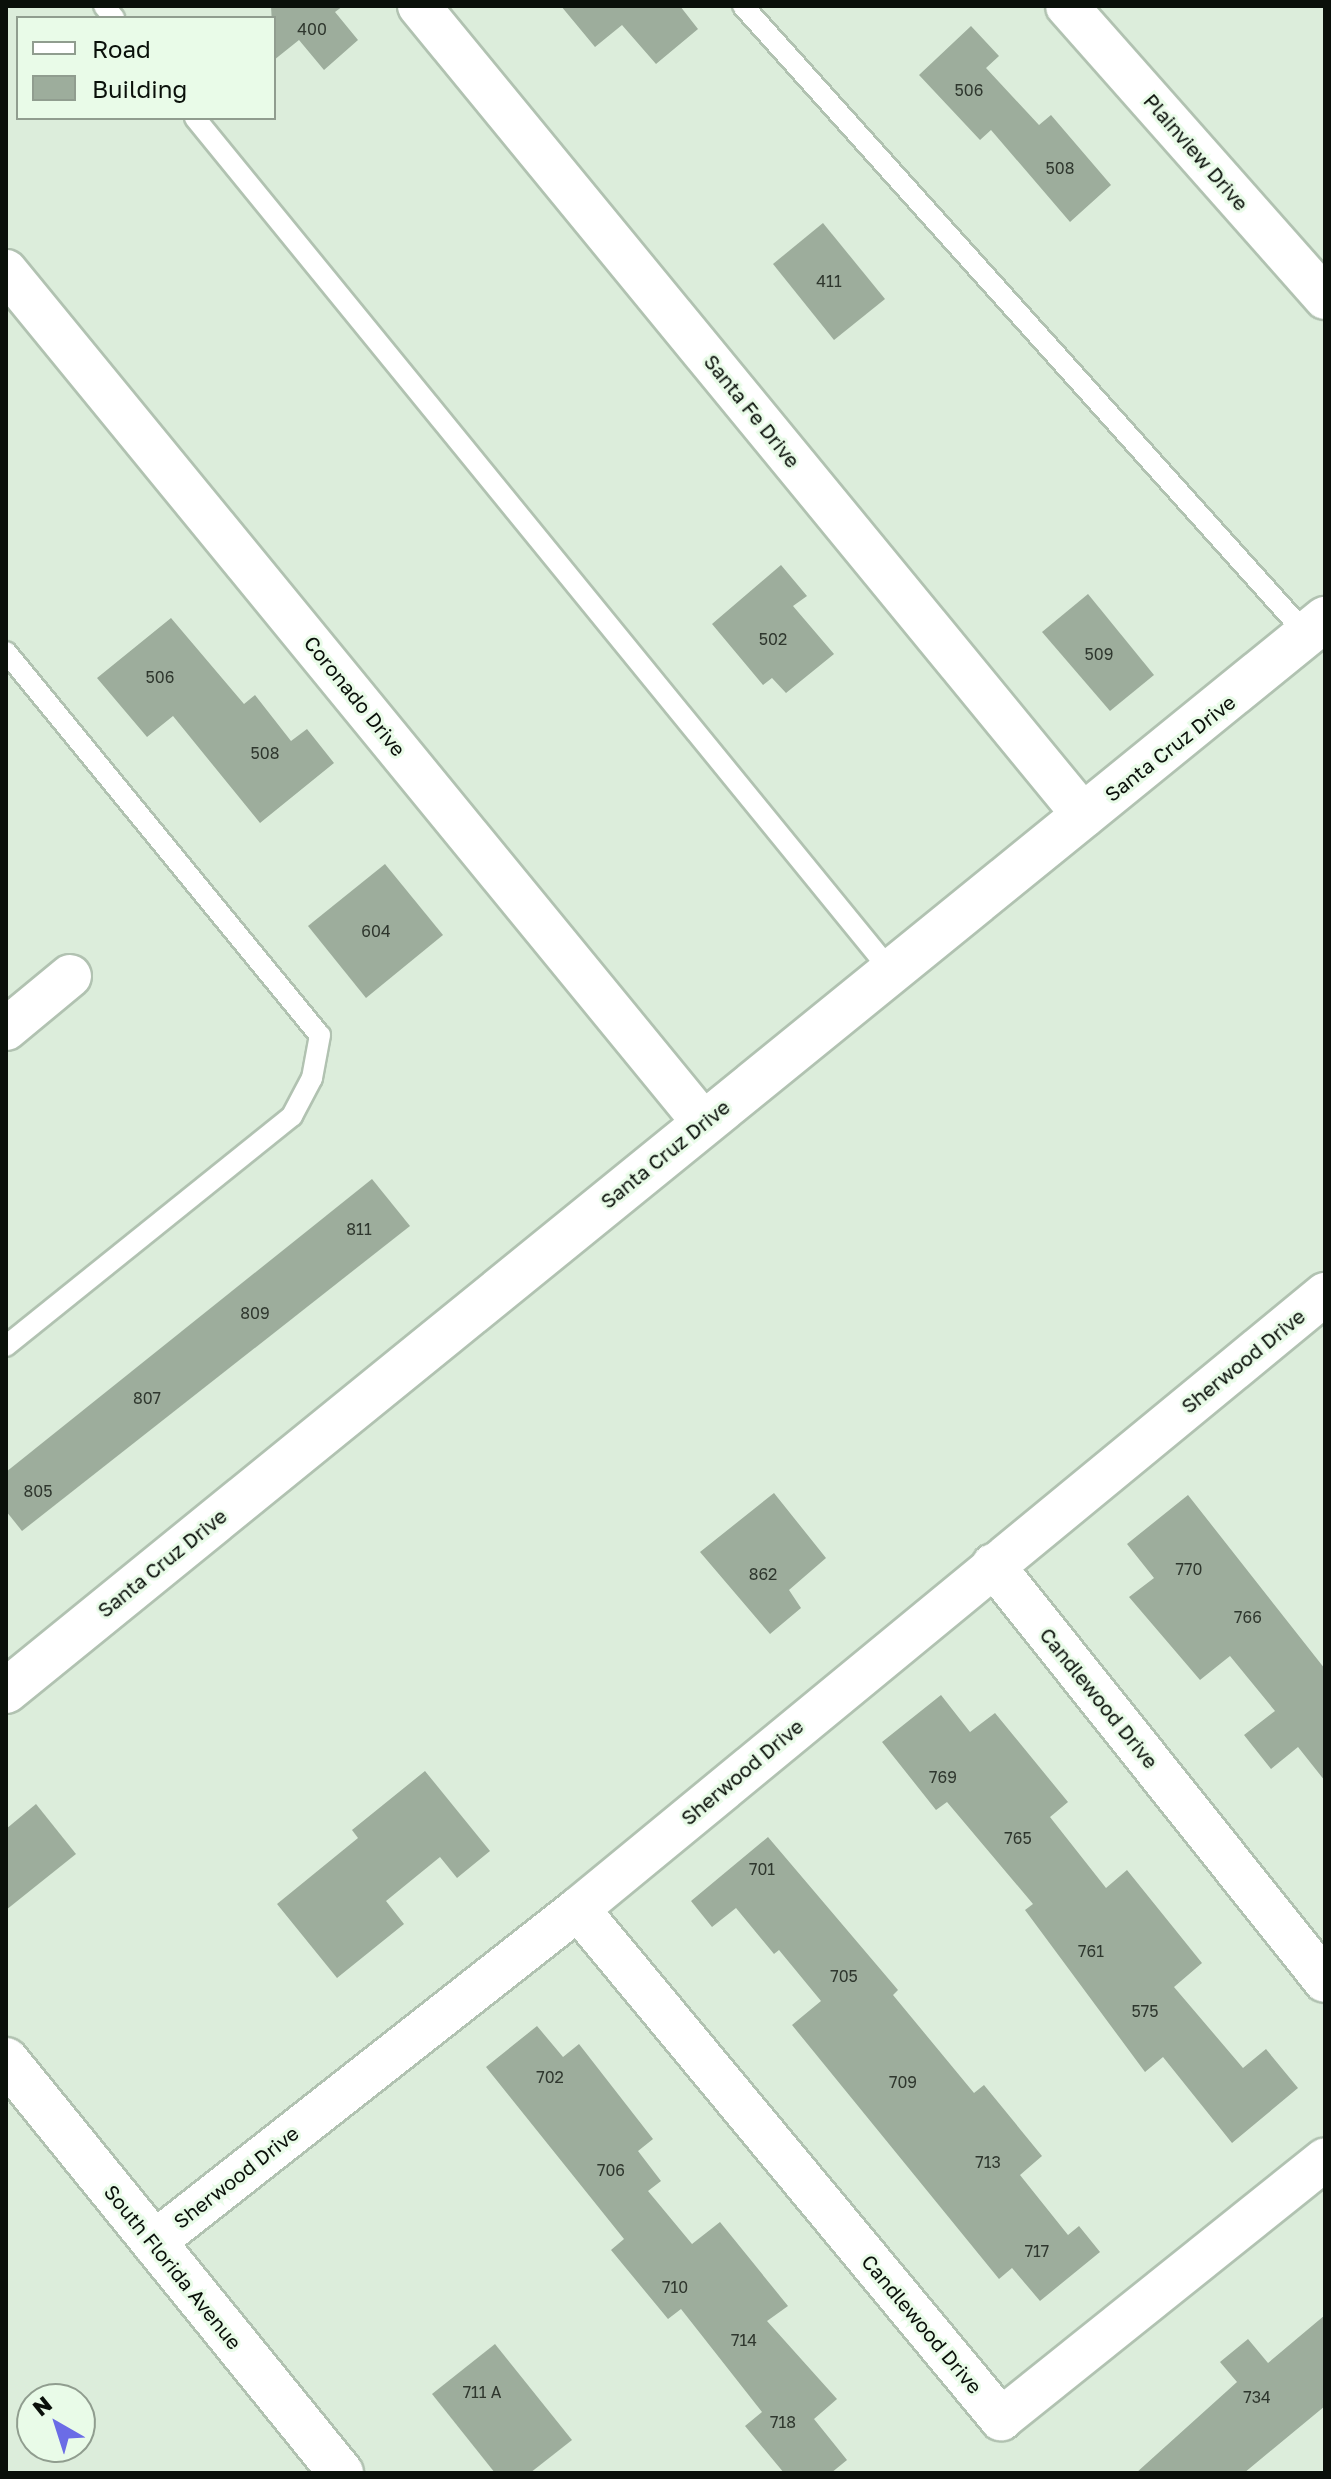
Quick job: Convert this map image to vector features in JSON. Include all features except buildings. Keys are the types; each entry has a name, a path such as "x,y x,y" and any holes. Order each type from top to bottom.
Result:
{"street":[{"name":"Santa Fe Drive","path":"419,6 1084,816"},
{"name":"Plainview Drive","path":"1067,6 1325,298"},
{"name":"Coronado Drive","path":"6,271 703,1122"},
{"name":"Santa Cruz Drive","path":"6,1691 703,1122 1317,628"},
{"path":"6,1029 70,976"},
{"name":"Sherwood Drive","path":"153,2243 578,1909 1325,1294"},
{"name":"Candlewood Drive","path":"993,1565 1325,1981"},
{"name":"Candlewood Drive","path":"578,1909 1001,2419 1325,2159"},
{"name":"South Florida Avenue","path":"6,2060 341,2473"}],"lane":[{"path":"743,6 1317,628"},
{"path":"197,120 891,971"},
{"path":"6,652 320,1035 312,1078 292,1116 6,1346"}]}
